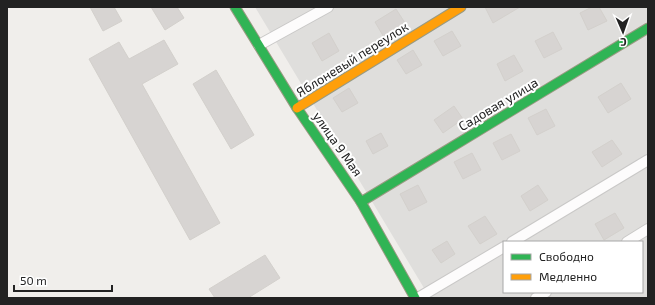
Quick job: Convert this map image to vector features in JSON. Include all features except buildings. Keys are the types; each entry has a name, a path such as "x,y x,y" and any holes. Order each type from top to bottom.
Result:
{"street":[{"name":"улица 9 Мая","path":"235,7 297,108 361,202 417,298"},
{"path":"259,45 328,7"},
{"name":"Яблоневый переулок","path":"297,108 461,7"},
{"name":"Садовая улица","path":"361,202 648,28"},
{"path":"514,241 648,160"},
{"path":"629,241 648,229"},
{"path":"417,298 503,248"}],"shaded area":[{"path":"255,7 648,7 648,298 430,298"}],"traffic: fast":[{"path":"235,7 297,108 361,202 415,298"},
{"path":"361,202 648,28"}],"traffic: slow":[{"path":"297,108 461,7"}]}
